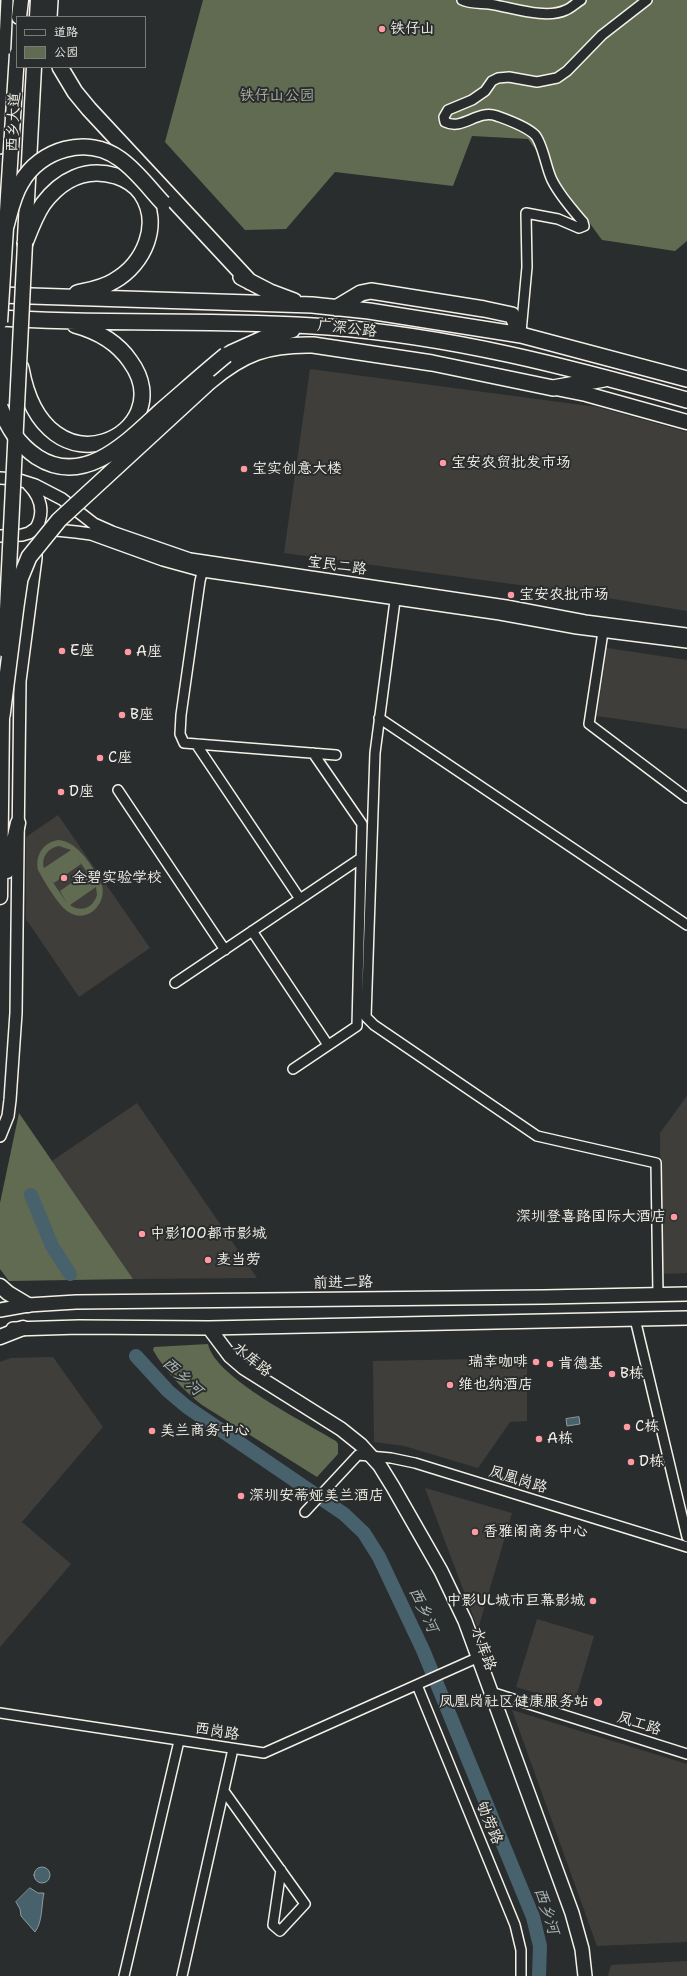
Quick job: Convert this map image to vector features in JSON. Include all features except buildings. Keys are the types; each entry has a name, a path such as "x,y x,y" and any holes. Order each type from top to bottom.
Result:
{"highway":[{"path":"42,0 49,16"},
{"path":"61,71 89,109 250,282"},
{"path":"6,226 20,184 29,170 42,159 57,151 73,147 89,147 105,151 119,158 131,168 219,261 250,282 291,300 312,306"},
{"path":"25,243 43,205 55,191 67,181 80,174 94,172 107,173 121,177 132,184 141,193 150,214 150,227 144,252 136,262 114,281 99,288 53,298"},
{"name":"广深公路","path":"0,295 336,308 361,293 371,291 484,309 512,315 521,335"},
{"name":"广深公路","path":"0,318 52,321 238,322 366,330 517,355 610,378 687,400"},
{"path":"19,356 28,397 43,422 66,440 79,444 94,445 111,440 126,429 137,415 141,403 142,389 139,377 126,356 108,339 95,332 52,321"},
{"path":"0,407 10,430 29,452 56,466 83,466 104,458 121,446 226,355 252,342 271,335 292,330 328,327"},
{"path":"521,335 687,379"},
{"path":"2,716 20,579 29,557 59,520 229,365 247,355 293,344 432,363 553,388 610,378"}],"main road":[{"path":"19,16 20,0"},
{"path":"37,16 42,0"},
{"name":"西乡大道","path":"0,322 16,68"},
{"name":"西乡大道","path":"0,898 2,716 7,574 34,68"},
{"path":"553,388 586,394 687,422"},
{"path":"0,902 18,823"},
{"path":"0,1286 8,1293 28,1305"},
{"name":"前进二路","path":"0,1310 28,1305 76,1302 687,1294"},
{"path":"0,1330 23,1328 209,1328 687,1318"},
{"path":"0,1337 23,1328"},
{"name":"水库路","path":"209,1328 216,1351 239,1374 337,1436 364,1455 434,1575 491,1692 572,1913 582,1949 585,1976"},
{"name":"水库路","path":"475,1659 564,1916 574,1950 577,1976"}],"street":[{"path":"0,148 7,0"},
{"path":"462,0 467,3 489,4 534,13 551,13 565,11 581,0"},
{"path":"521,335 527,266 526,213 558,219 579,228 584,226 583,222 553,182 546,167 540,144 536,136 529,130 496,115 483,113 460,124 452,125 445,122 444,116 448,110 472,100 484,91 492,81 498,78 510,77 537,82 557,78 567,71 602,35 647,0"},
{"name":"宝民二路","path":"0,478 22,481 56,496 94,524 204,566"},
{"path":"0,1136 8,1116 16,1013 20,681 36,558 35,530 41,518 40,501 33,489 22,481"},
{"name":"宝民二路","path":"0,536 22,535 35,530 62,530 91,534 163,560 396,594 506,606 567,618 687,634"},
{"path":"36,558 46,542 62,530"},
{"path":"204,566 200,580 181,715 180,734 184,743 336,755"},
{"path":"396,594 375,753 366,1017 374,1025 537,1136 656,1164 658,1295"},
{"name":"宝民二路","path":"396,594 603,632 687,642"},
{"path":"603,632 589,724 687,798"},
{"path":"379,718 687,925"},
{"path":"196,744 300,899"},
{"path":"293,1069 357,1026 362,824 313,753"},
{"path":"118,790 225,950"},
{"path":"175,983 361,858"},
{"path":"252,931 328,1045"},
{"path":"635,1319 687,1537"},
{"path":"305,1512 345,1470 364,1455"},
{"name":"凤凰岗路","path":"364,1455 391,1458 416,1464 687,1547"},
{"name":"西岗路","path":"0,1713 264,1753 475,1659"},
{"name":"劬劳路","path":"417,1685 515,1925 521,1950 521,1976"},
{"name":"凤工路","path":"491,1692 687,1754"},
{"path":"124,1976 179,1740"},
{"path":"182,1976 233,1749"},
{"path":"224,1791 281,1870 305,1904 280,1931 273,1925 281,1870"}],"shaded area":[{"name":"宝安农贸批发市场","path":"310,369 597,407 687,432 687,611 571,592 284,553"},
{"path":"607,648 687,660 687,729 597,716"},
{"name":"金碧实验学校","path":"58,815 150,948 79,997 26,919 26,837"},
{"name":"深圳登喜路国际大酒店","path":"687,1096 687,1273 661,1274 660,1133"},
{"path":"137,1103 257,1278 133,1279 52,1161"},
{"path":"53,1357 103,1427 22,1522 71,1564 0,1647 0,1362 11,1358"},
{"path":"527,1358 527,1421 510,1422 478,1468 404,1446 374,1442 373,1361"},
{"path":"425,1488 512,1513 478,1629"},
{"path":"537,1619 594,1636 574,1704 516,1687"},
{"path":"512,1710 687,1764 687,1942 597,1946"},
{"path":"687,1961 687,1976 608,1976 611,1965"}],"green space":[{"name":"铁仔山公园","path":"203,0 687,0 687,241 675,251 602,240 528,139 472,136 453,186 335,172 286,229 245,230 165,142"},
{"path":"58,840 72,845 79,850 95,871 102,885 103,892 98,906 94,911 81,916 74,915 63,907 47,886 38,870 37,865 41,850","holes":["59,846 71,850 44,868 43,864 46,854 55,847","77,858 87,872 60,891 67,903 52,881 54,883 81,864","96,887 97,895 90,906 78,909 70,905"]},
{"path":"19,1113 133,1279 9,1281 0,1269 0,1203"},
{"path":"208,1344 214,1357 243,1385 336,1441 338,1444 338,1454 317,1477 202,1405 175,1380 153,1350 154,1347"}],"water":[{"path":"579,1417 580,1424 567,1426 566,1419"},
{"path":"42,1867 49,1872 50,1875 45,1882 42,1883 35,1878 34,1875 39,1868"},
{"path":"30,1888 38,1893 44,1893 41,1918 35,1932 21,1916 20,1909 16,1902"}],"waterway":[{"name":"西乡河","path":"31,1195 52,1246 70,1274"},
{"name":"西乡河","path":"136,1356 168,1391 187,1407 344,1514 364,1533 379,1557 423,1650 533,1917 540,1946 539,1976"}],"place":[{"name":"铁仔山","path":"382,29"},
{"name":"宝安农贸批发市场","path":"443,463"},
{"name":"宝实创意大楼","path":"244,469"},
{"name":"宝安农批市场","path":"511,595"},
{"name":"E座","path":"62,651"},
{"name":"A座","path":"128,652"},
{"name":"B座","path":"122,715"},
{"name":"C座","path":"100,758"},
{"name":"D座","path":"61,792"},
{"name":"金碧实验学校","path":"64,878"},
{"name":"深圳登喜路国际大酒店","path":"674,1217"},
{"name":"中影100都市影城","path":"142,1234"},
{"name":"麦当劳","path":"208,1260"},
{"name":"瑞幸咖啡","path":"536,1362"},
{"name":"肯德基","path":"550,1364"},
{"name":"B栋","path":"612,1374"},
{"name":"维也纳酒店","path":"450,1385"},
{"name":"C栋","path":"627,1427"},
{"name":"美兰商务中心","path":"152,1431"},
{"name":"A栋","path":"539,1439"},
{"name":"D栋","path":"631,1462"},
{"name":"深圳安蒂娅美兰酒店","path":"241,1496"},
{"name":"香雅阁商务中心","path":"475,1532"},
{"name":"中影UL城市巨幕影城","path":"593,1601"},
{"name":"凤凰岗社区健康服务站","path":"598,1702"}]}
